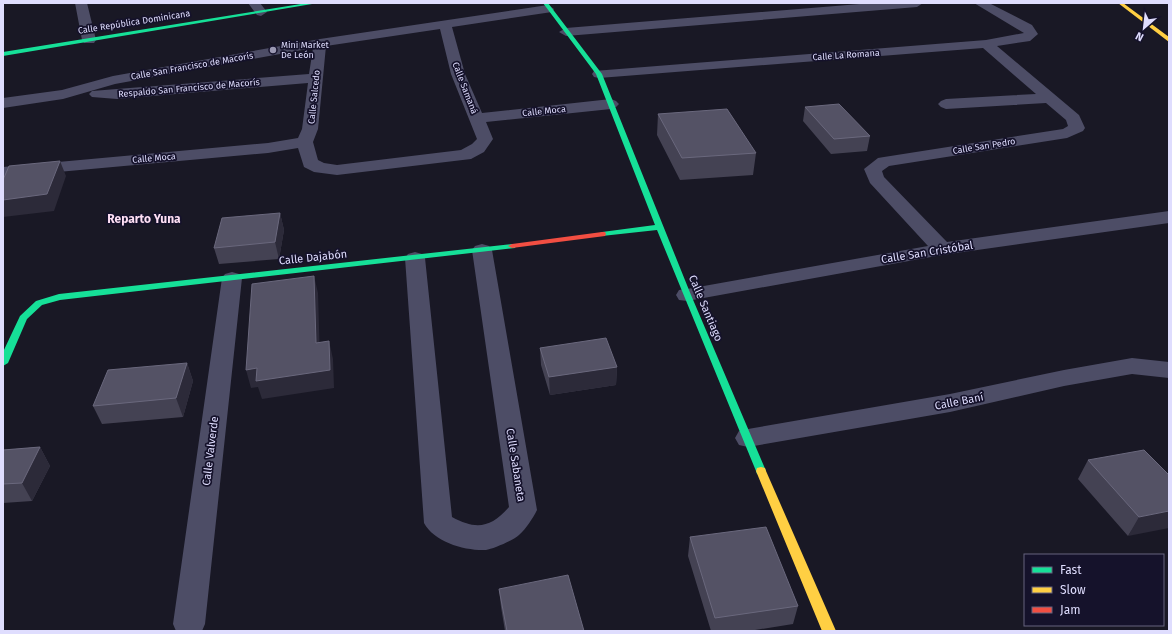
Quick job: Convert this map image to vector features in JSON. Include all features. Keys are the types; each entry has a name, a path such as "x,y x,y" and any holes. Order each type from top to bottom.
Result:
{"street":[{"path":"81,3 89,40"},
{"name":"Calle República Dominicana","path":"3,54 89,40 258,8 316,3"},
{"path":"566,32 917,3"},
{"name":"Calle La Romana","path":"599,74 986,44 1025,38 1030,34 1027,28 980,3"},
{"path":"1120,3 1169,40"},
{"name":"Calle Santiago","path":"547,6 599,74 687,294 829,631"},
{"name":"Calle San Francisco de Macorís","path":"3,103 63,94 112,80 320,43 445,24 547,6"},
{"name":"Calle Samaná","path":"320,168 337,170 465,155 478,148 485,139 458,74 445,24"},
{"name":"Calle Salcedo","path":"320,43 310,129 305,142 310,163 320,168"},
{"name":"Calle San Pedro","path":"942,249 876,179 873,169 884,162 1067,133 1077,128 1073,118 986,44"},
{"name":"Respaldo San Francisco de Macorís","path":"63,94 117,94 315,78"},
{"path":"946,104 1049,98"},
{"name":"Calle Moca","path":"477,118 611,104"},
{"name":"Calle Moca","path":"3,172 268,148 305,142"},
{"name":"Calle San Cristóbal","path":"687,294 942,249 1169,217"},
{"name":"Calle Dajabón","path":"3,363 23,318 39,303 59,297 416,258 660,227"},
{"name":"Calle Sabaneta","path":"416,258 438,523 459,536 486,538 509,527 523,510 482,250"},
{"name":"Calle Valverde","path":"189,624 232,278"},
{"name":"Calle Baní","path":"748,438 950,403 1064,378 1132,366 1169,370"}],"building":[{"path":"839,104 870,136 834,139 805,107"},
{"path":"727,109 756,153 682,158 658,114"},
{"path":"60,161 47,194 3,200 3,180 9,166"},
{"path":"280,213 275,242 214,248 222,218"},
{"path":"314,276 316,343 329,341 330,370 256,381 257,368 246,370 252,284"},
{"path":"606,338 617,367 549,377 540,348"},
{"path":"187,363 176,398 93,406 108,370"},
{"path":"40,447 22,483 3,484 3,450"},
{"path":"1144,450 1169,475 1169,511 1139,517 1088,460"},
{"path":"766,527 798,606 715,618 690,537"},
{"path":"568,575 584,631 507,631 499,589"}],"traffic: fast":[{"path":"3,54 316,3"},
{"path":"545,3 599,74 687,295 761,471"},
{"path":"602,234 660,227"},
{"path":"3,363 23,318 39,303 59,297 512,246"}],"traffic: slow":[{"path":"1120,3 1169,40"},
{"path":"761,471 829,631"}],"traffic: jam":[{"path":"512,246 602,234"}],"place":[{"name":"Mini Market De León","path":"273,50"}],"district":[{"name":"Reparto Yuna","path":"144,219"}]}
